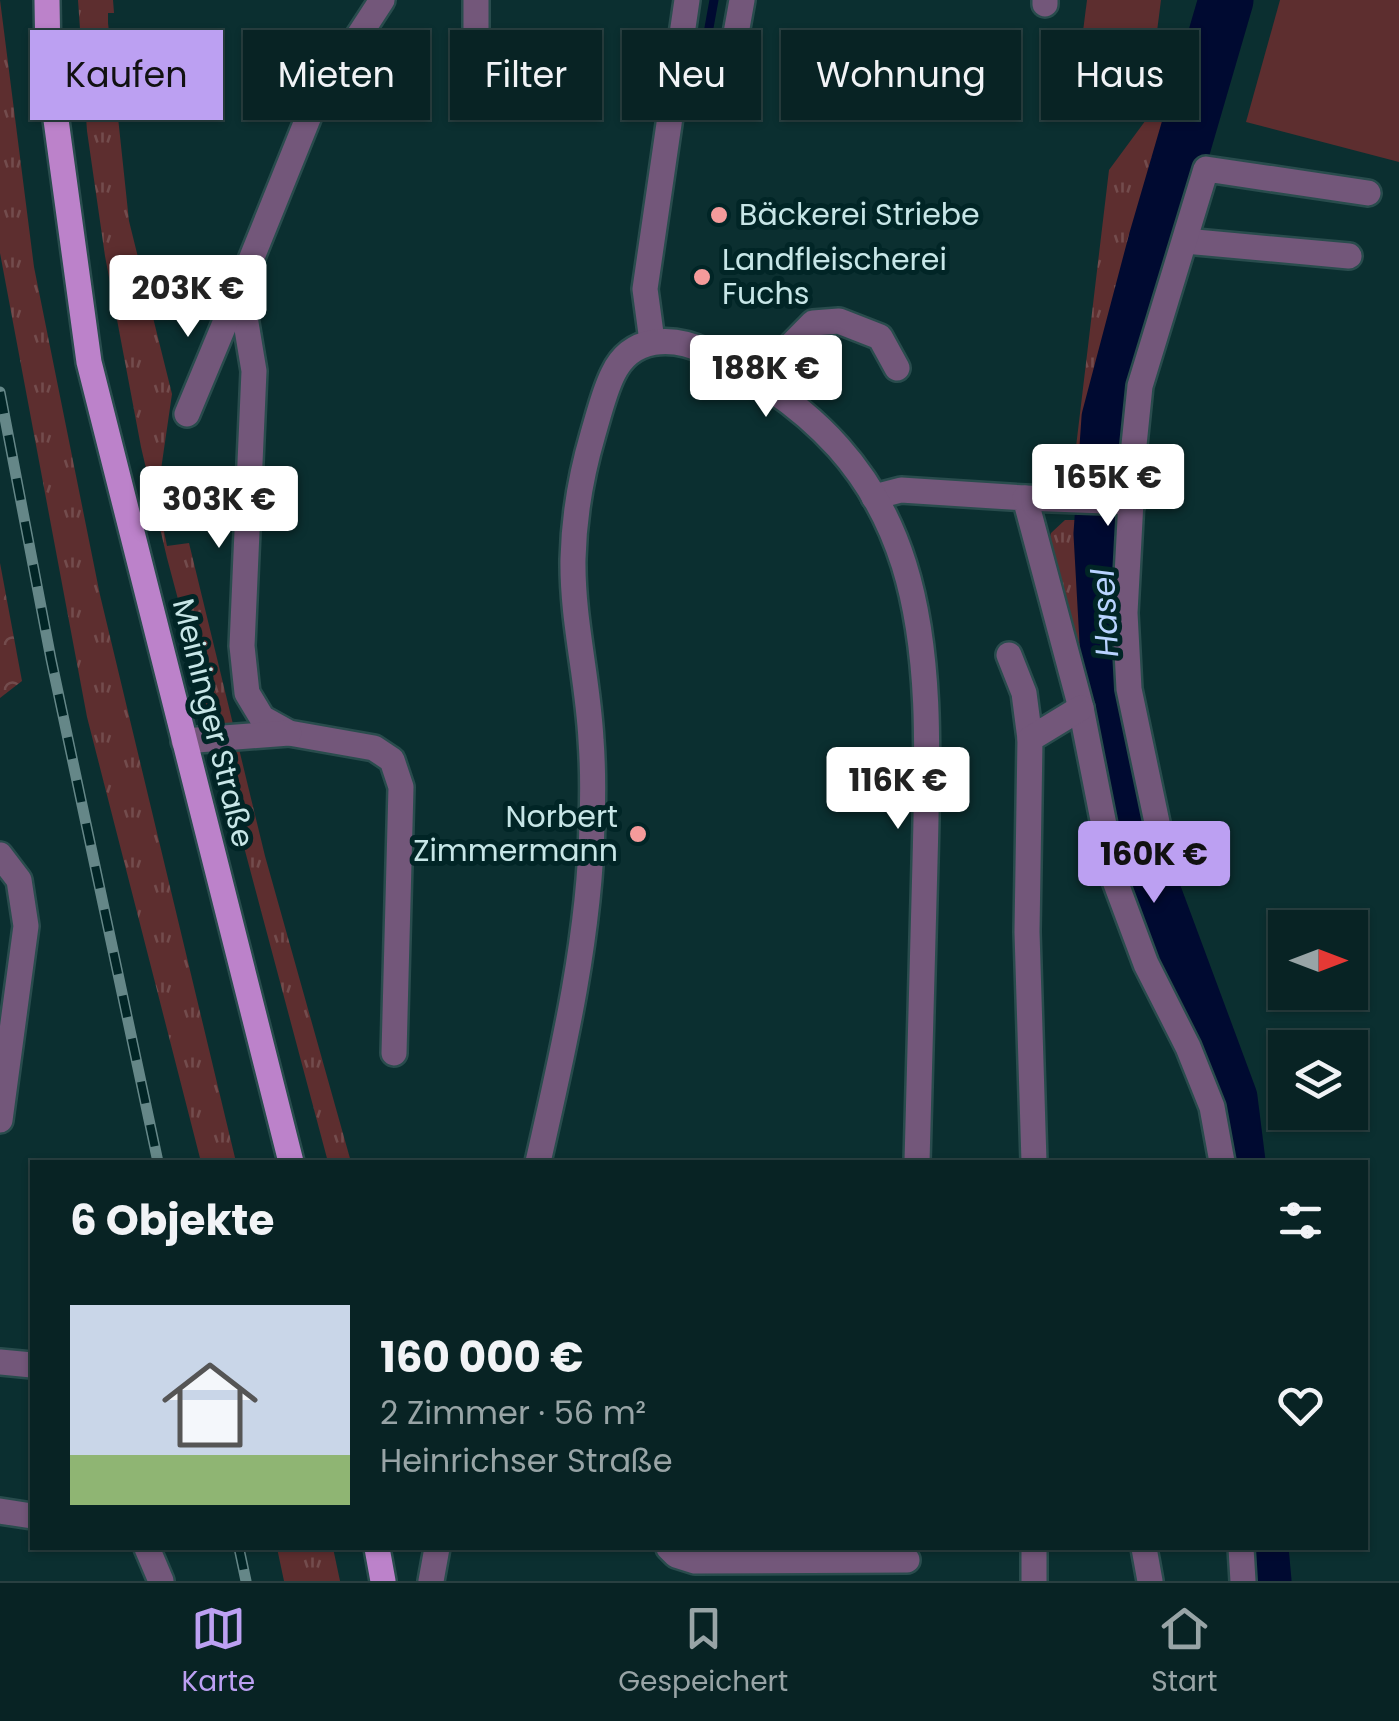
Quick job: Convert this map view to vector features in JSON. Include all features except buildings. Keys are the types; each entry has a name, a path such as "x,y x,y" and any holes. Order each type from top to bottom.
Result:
{"main road":[{"name":"Meininger Straße","path":"48,0 48,62 90,362 290,1160"},
{"path":"377,1550 384,1581"}],"street":[{"path":"186,414 313,106 382,0"},
{"path":"476,0 476,30"},
{"path":"683,30 687,0"},
{"path":"737,30 742,0"},
{"path":"652,341 645,288 670,120"},
{"path":"1162,851 1129,690 1125,613 1140,386 1206,170 1368,193"},
{"path":"1185,241 1349,256"},
{"path":"240,287 254,371 243,662 247,693 262,718 289,733"},
{"path":"756,380 814,322 839,321 880,337 897,368"},
{"path":"538,1160 560,1066 578,956 592,825 591,737 573,559 580,480 614,370 634,347 652,341 674,341 704,350 806,413 846,454 898,542 912,589 927,697 917,1160"},
{"path":"874,497 902,490 1133,502"},
{"path":"1025,498 1081,708 1115,881 1146,964 1188,1047 1212,1107 1222,1160"},
{"path":"1009,655 1024,693 1030,739 1027,932 1034,1160"},
{"path":"1030,739 1081,708"},
{"path":"184,741 289,733 374,748 392,760 400,787 394,1053"},
{"path":"0,854 19,880 26,926 0,1120"},
{"path":"0,1362 30,1365"},
{"path":"0,1510 30,1516"},
{"path":"148,1550 161,1581"},
{"path":"430,1581 436,1550"},
{"path":"671,1550 676,1556 695,1561 907,1563"},
{"path":"1034,1550 1034,1581"},
{"path":"1144,1550 1150,1581"},
{"path":"1241,1550 1243,1581"}],"green space":[{"path":"0,0 34,267 100,595 236,1160 200,1160 87,717 0,253"},
{"path":"78,0 113,0 114,13 108,13 109,30 80,30"},
{"path":"1087,0 1161,0 1157,30 1083,30"},
{"path":"1202,0 1247,0 1170,237 1145,335 1134,341 1116,485 1071,489 1109,170 1146,120 1199,120 1199,30 1191,30"},
{"path":"1280,0 1399,0 1399,162 1246,122"},
{"path":"86,120 118,120 129,221 172,394 157,497 167,546 189,543 265,856 350,1160 327,1160 167,558 141,447 105,256"},
{"path":"1065,520 1079,520 1085,678 1046,552 1051,533"},
{"path":"0,563 22,681 0,698"},
{"path":"277,1550 333,1550 340,1581 284,1581"}],"waterway":[{"path":"709,30 714,0"},
{"name":"Hasel","path":"1226,0 1109,418 1101,534 1112,731 1145,869 1230,1098 1238,1160"},
{"name":"Hasel","path":"1261,1550 1264,1581"}],"railway":[{"path":"0,392 51,659 158,1160"},
{"path":"239,1550 246,1581"}],"place":[{"name":"Bäckerei Striebe","path":"719,215"},
{"name":"Landfleischerei Fuchs","path":"702,277"},
{"name":"Norbert Zimmermann","path":"638,834"}]}
